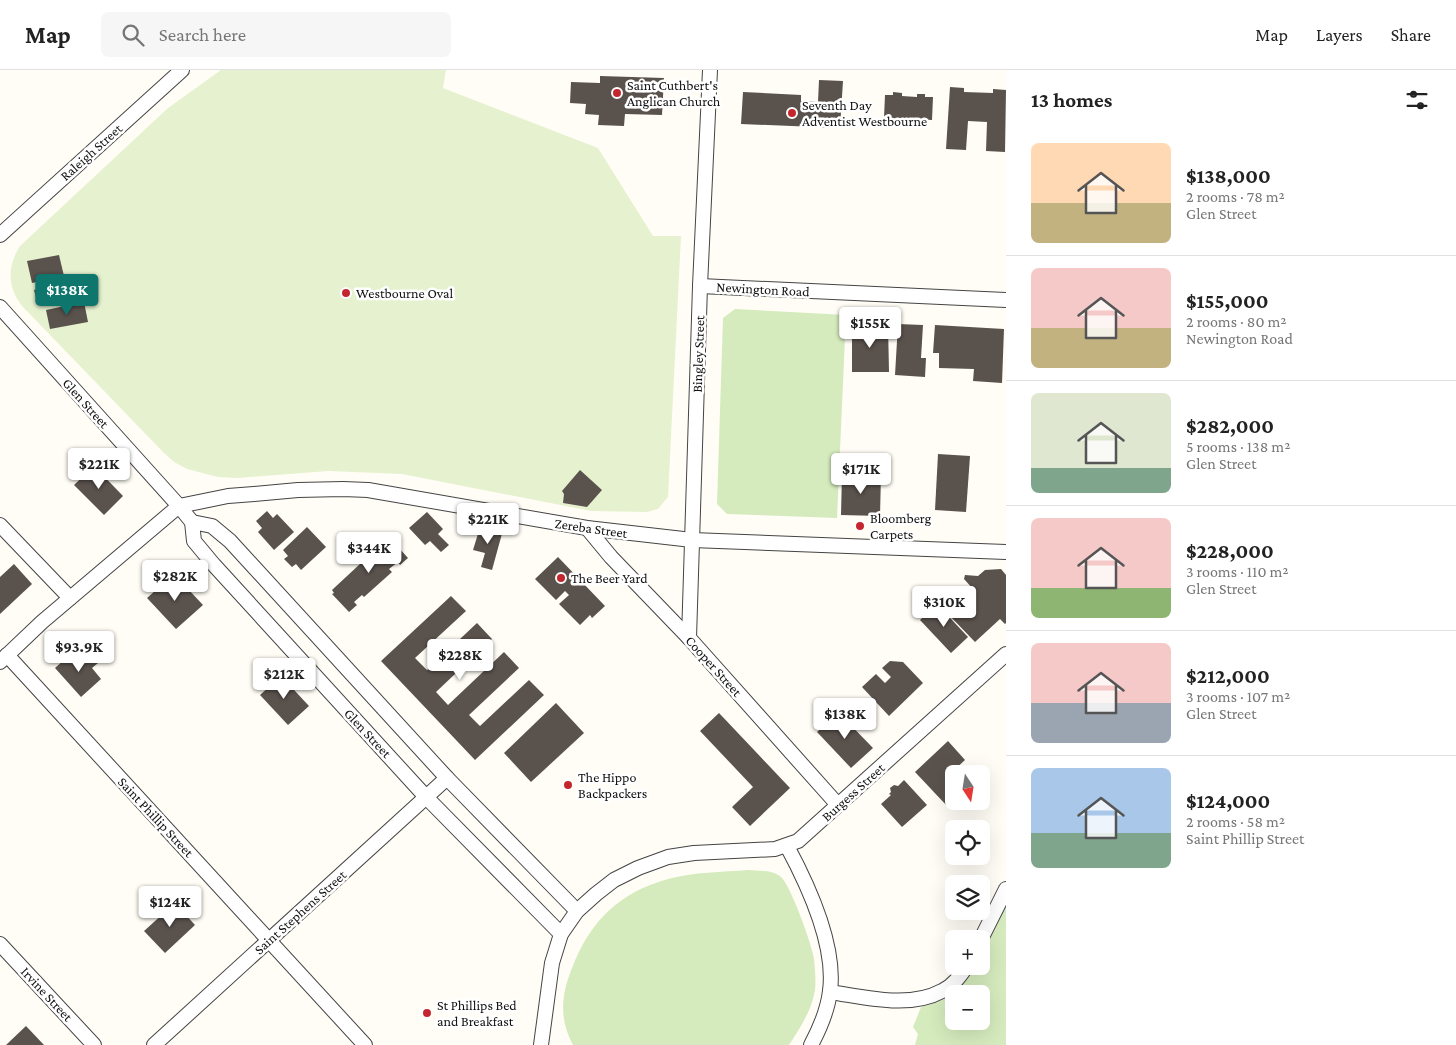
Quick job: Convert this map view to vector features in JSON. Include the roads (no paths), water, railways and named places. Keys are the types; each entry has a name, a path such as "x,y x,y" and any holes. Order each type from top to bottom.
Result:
{"street":[{"name":"Raleigh Street","path":"0,235 182,70"},
{"name":"Bingley Street","path":"689,638 700,286 710,70"},
{"name":"Newington Road","path":"700,286 1006,300"},
{"name":"Glen Street","path":"0,307 179,506 192,522 194,541 202,552 426,797 561,934"},
{"name":"Zereba Street","path":"179,506 228,496 298,490 368,490 587,528 692,540 1006,552"},
{"path":"4,659 42,622 179,506"},
{"name":"Glen Street","path":"192,522 212,526 230,541 447,778 577,911"},
{"path":"0,524 70,598"},
{"name":"Cooper Street","path":"587,528 611,557 689,638 838,805"},
{"name":"Burgess Street","path":"787,846 798,841 1006,654"},
{"name":"Saint Phillip Street","path":"4,659 269,939 365,1045"},
{"name":"Saint Stephens Street","path":"154,1045 447,778"},
{"path":"541,1045 552,963 561,934 577,911 596,894 614,880 638,868 668,857 703,852 763,851 787,846 809,890 826,942 830,964 830,992 819,1028 811,1045"},
{"path":"986,930 1006,889"},
{"name":"Irvine Street","path":"0,944 94,1045"},
{"path":"830,992 905,1000 921,998 943,991 961,975"}],"place":[{"name":"Saint Cuthbert's Anglican Church","path":"617,93"},
{"name":"Seventh Day Adventist Westbourne","path":"792,113"},
{"name":"Westbourne Oval","path":"346,293"},
{"name":"Bloomberg Carpets","path":"860,526"},
{"name":"The Beer Yard","path":"561,578"},
{"name":"The Hippo Backpackers","path":"568,785"},
{"name":"St Phillips Bed and Breakfast","path":"427,1013"}]}
